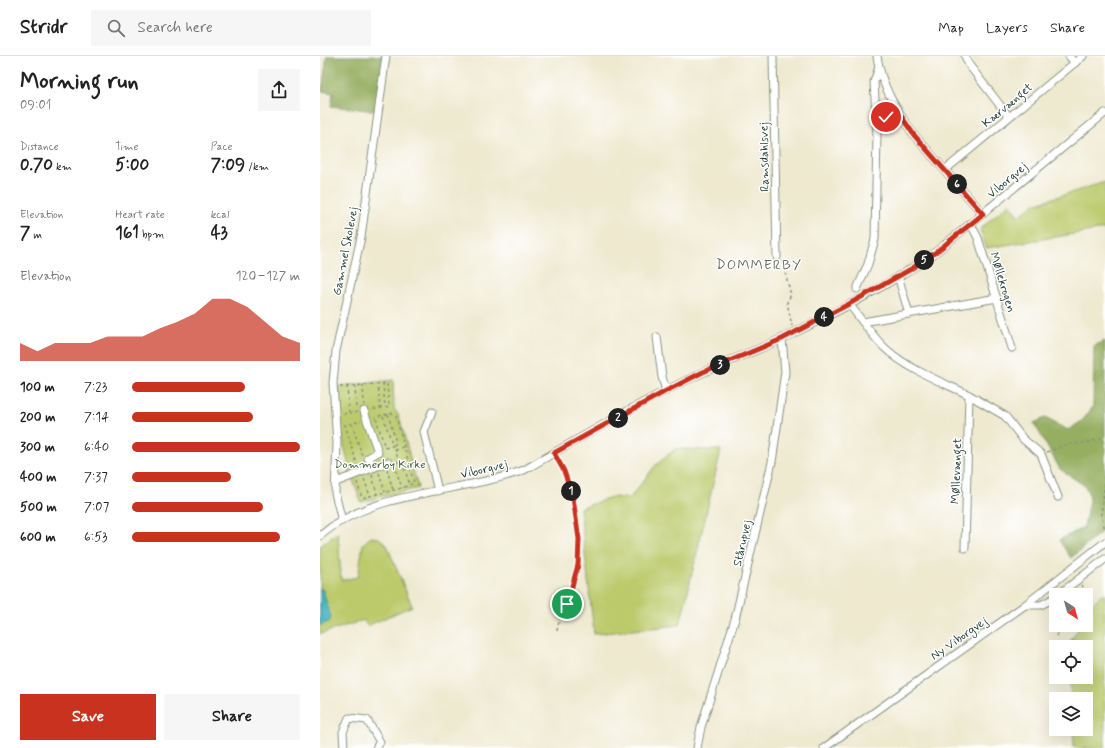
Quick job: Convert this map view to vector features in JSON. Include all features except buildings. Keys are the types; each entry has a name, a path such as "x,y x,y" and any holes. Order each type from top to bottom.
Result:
{"street":[{"name":"Gammel Skolevej","path":"342,521 337,504 335,457 337,443 333,383 336,352 361,238 386,56"},
{"name":"Ramsdahlsvej","path":"773,56 777,257"},
{"path":"877,56 886,89 895,107 914,135 983,214"},
{"path":"965,56 968,65 1009,117"},
{"path":"1069,56 1075,63"},
{"name":"Kærvænget","path":"945,170 1083,56"},
{"path":"857,289 868,264 874,239 877,133 874,82 879,67"},
{"path":"877,133 886,117 895,107"},
{"name":"Viborgvej","path":"320,536 342,521 370,508 405,497 500,479 524,470 703,372 782,339 849,304 936,252 1105,113"},
{"name":"Møllekrogen","path":"971,224 978,238 1012,348"},
{"path":"898,276 909,314"},
{"path":"863,322 997,298"},
{"path":"849,304 886,349 905,364 969,395 1005,416 1023,439 1041,454 1058,497"},
{"path":"657,337 662,377 666,391"},
{"name":"Stårupvej","path":"697,748 701,727 735,619 772,462 785,372 782,339"},
{"name":"Møllevænget","path":"965,548 969,395"},
{"path":"364,411 378,452 368,458 374,467"},
{"path":"432,412 424,432 438,490"},
{"path":"336,482 374,467 387,464"},
{"name":"Ny Viborgvej","path":"824,748 1025,605 1105,542"},
{"path":"1068,588 1105,559"},
{"path":"1025,605 1040,605 1049,600"},
{"path":"344,748 343,732 349,718 368,720 380,742 376,748"}],"path":[{"path":"777,257 783,262 791,295 787,302 794,333"},
{"path":"383,383 385,408"},
{"path":"340,387 387,383 389,407 343,414"},
{"path":"378,384 380,408"},
{"path":"363,385 364,411"},
{"path":"347,386 349,413"},
{"path":"355,386 357,412"},
{"path":"388,414 396,442 394,446"},
{"path":"382,415 399,462"},
{"path":"375,417 385,448"},
{"path":"352,423 363,456"},
{"path":"1041,454 1068,444 1085,443 1105,437"},
{"path":"378,452 385,448 394,446"},
{"path":"395,451 404,446"},
{"path":"554,453 564,471 571,491 579,539 578,565 567,604 557,631"},
{"path":"402,488 394,464 408,461"},
{"path":"402,462 410,485"},
{"path":"387,464 393,490"},
{"path":"374,467 385,492"},
{"path":"374,467 377,494"},
{"path":"362,472 370,496"},
{"path":"1105,483 1101,515 1105,530"},
{"path":"1078,581 1084,588"},
{"path":"1056,636 1058,632"}],"green space":[{"path":"327,56 383,56 376,111 331,106 333,93 322,91"},
{"path":"1105,182 1105,229 986,248 980,229 1009,204 1019,216 1034,204"},
{"path":"1105,341 1105,529 1071,558 1059,540 1084,527 1090,496 1085,486 1060,469 1034,423 1045,418 1068,430 1082,421 1093,407 1094,346"},
{"name":"Dommerby Kirke","path":"393,380 394,409 399,416 418,488 361,502 347,459 339,416 336,387"},
{"path":"675,449 721,450 680,625 594,634 580,508 612,497 630,498 655,466"},
{"path":"338,533 341,580 358,577 363,544 371,537 379,538 387,545 412,606 367,626 364,620 320,634 320,546"},
{"path":"1105,594 1105,748 1074,748 1073,736 1093,736 1093,692 1071,692 1070,684 1093,684 1093,640 1071,640 1076,632 1093,632 1093,603 1101,595"}],"water":[{"path":"320,588 323,590 331,618 329,622 320,625"}],"district":[{"name":"DOMMERBY","path":"759,264"}],"route":[{"path":"567,604 578,565 579,539 573,498 564,471 554,453 703,372 782,339 849,304 911,269 936,252 983,214 914,135 895,107 886,117"}]}
